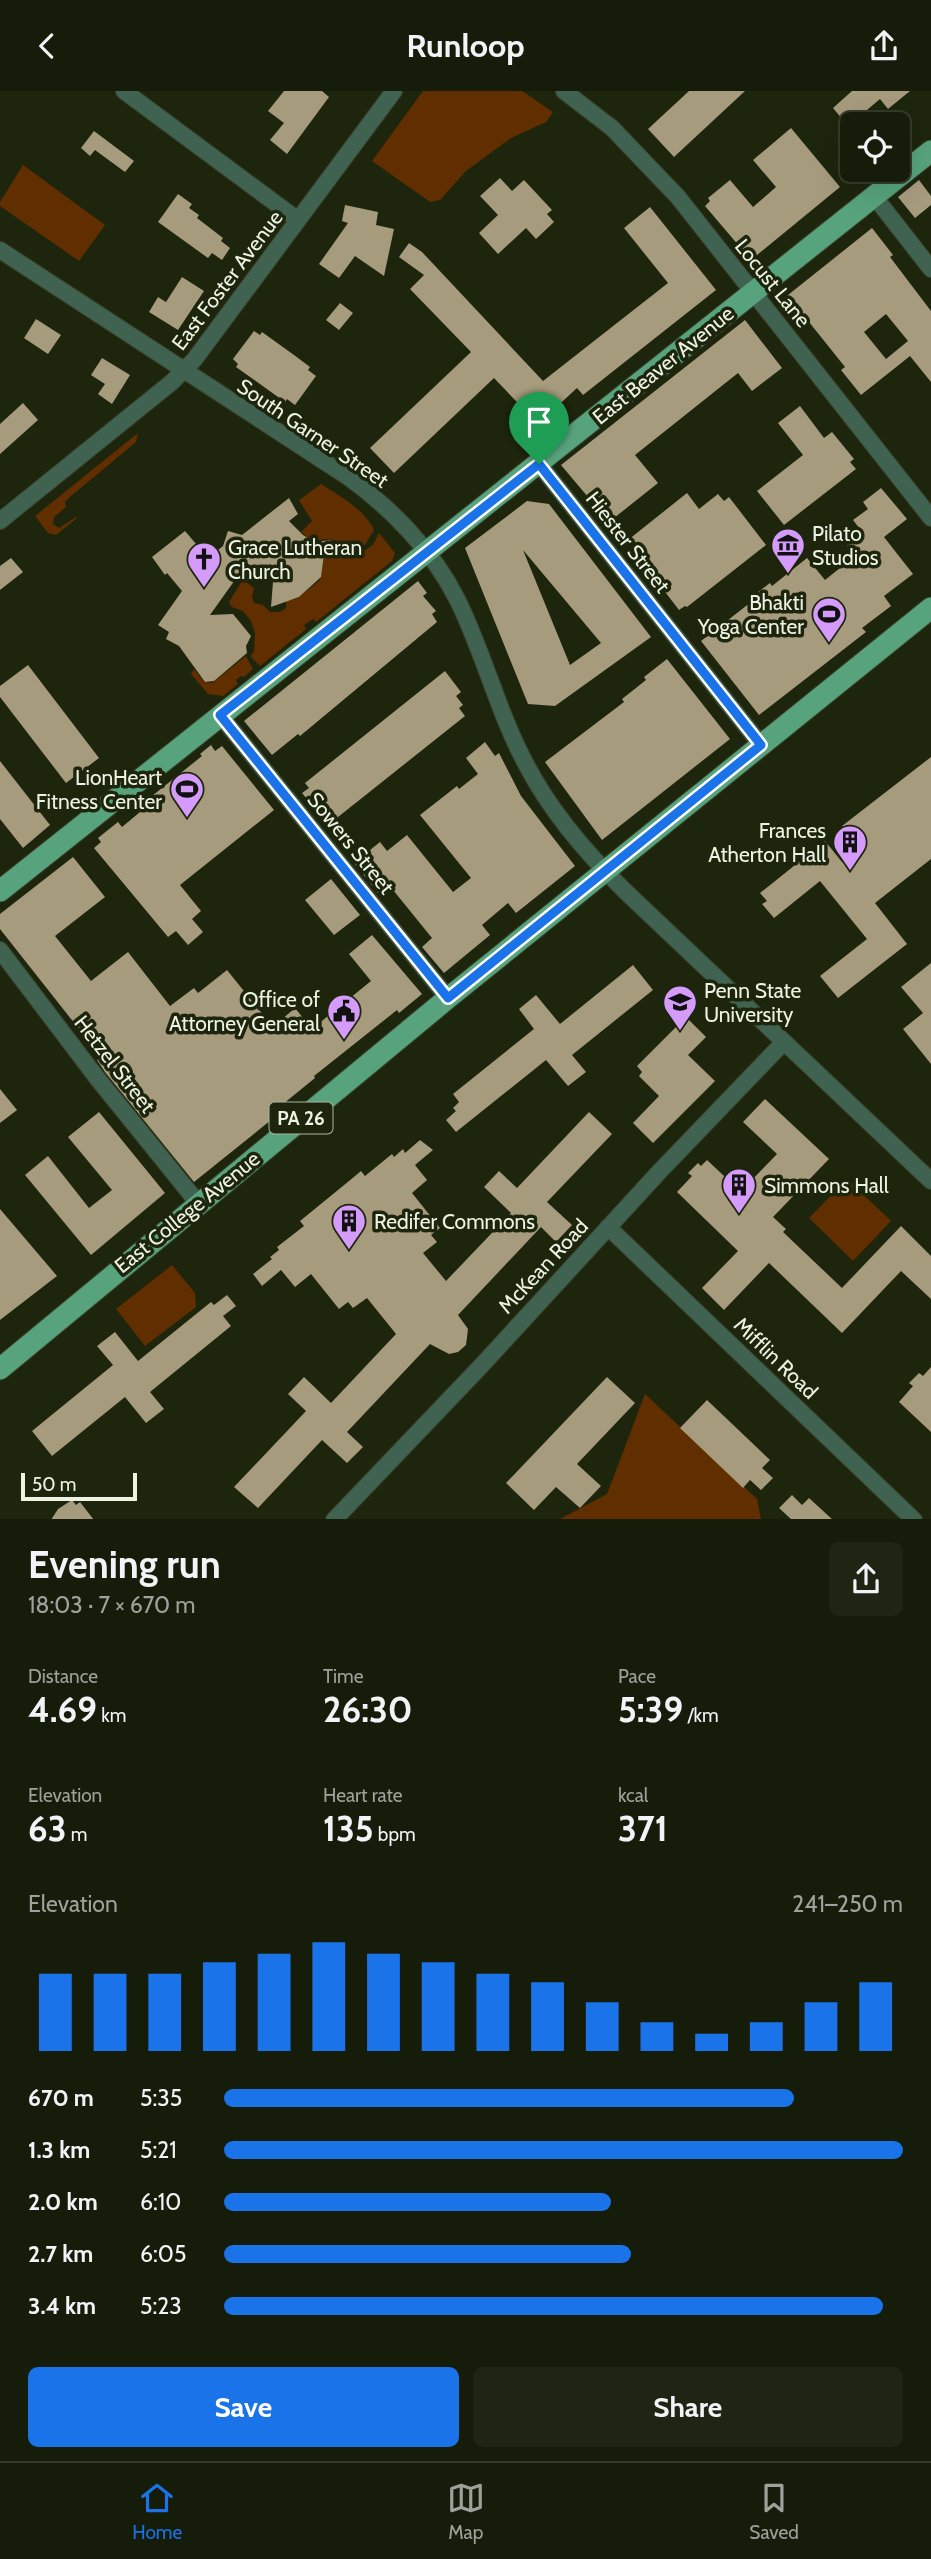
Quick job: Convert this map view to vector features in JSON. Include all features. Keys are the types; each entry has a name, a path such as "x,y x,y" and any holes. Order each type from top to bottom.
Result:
{"main road":[{"name":"East Beaver Avenue","path":"0,891 931,151"},
{"name":"East College Avenue","path":"0,1369 448,998 931,608"}],"street":[{"path":"124,91 298,220"},
{"name":"East Foster Avenue","path":"0,521 183,372 202,352 394,91"},
{"name":"Locust Lane","path":"564,91 612,128 678,197 931,518"},
{"path":"873,196 931,269"},
{"name":"South Garner Street","path":"0,250 366,491 427,553 446,577 526,765 552,804 604,871 931,1181"},
{"name":"Hiester Street","path":"539,464 761,745"},
{"name":"Sowers Street","path":"220,715 448,998"},
{"name":"Hetzel Street","path":"0,950 198,1203"},
{"name":"McKean Road","path":"335,1519 784,1042"},
{"name":"Mifflin Road","path":"608,1227 913,1519"}],"shaded area":[{"path":"423,91 522,91 553,112 546,122 511,138 466,171 440,200 430,202 372,161"},
{"path":"23,165 105,225 79,261 0,206"},
{"path":"138,433 136,442 65,502 66,507 54,517 53,524 59,528 77,518 56,535 48,533 35,516"},
{"path":"321,484 365,516 374,530 365,545 352,546 327,539 314,541 301,532 312,521 299,500"},
{"path":"379,533 395,553 392,561 316,622 313,619 304,625 306,629 260,666 250,656 254,652 255,633 251,621 243,611 232,607 229,602 242,581 254,588 254,603 263,605 270,612 280,612 286,608 286,601 298,598 320,580 325,552 333,550 341,553 348,550 359,554 373,545"},
{"path":"246,656 253,669 236,680 238,684 223,696 208,694 191,674 194,669 204,682 212,683"},
{"path":"847,1179 891,1221 853,1261 809,1218"},
{"path":"172,1265 195,1293 196,1307 145,1346 116,1309"},
{"path":"645,1394 757,1499 761,1519 560,1519 607,1494"}],"building":[{"path":"284,91 322,91 329,97 287,154 270,140 284,123 268,111"},
{"path":"689,91 745,91 674,157 648,129"},
{"path":"852,91 910,91 888,109 880,99 865,112 840,112 840,116 833,108"},
{"path":"791,128 840,187 751,260 705,206 710,201 708,198 730,180 753,207 776,187 753,160"},
{"path":"94,131 134,161 125,172 95,150 90,156 81,148"},
{"path":"500,178 512,191 524,180 552,210 547,214 554,222 536,239 526,228 498,254 479,233 498,215 480,196"},
{"path":"919,180 931,196 931,205 915,218 898,197"},
{"path":"178,194 192,204 189,208 199,215 197,218 223,238 221,241 230,248 222,260 212,253 208,258 158,222"},
{"path":"345,205 378,212 376,225 394,229 384,276 355,256 339,278 319,264 348,223 342,221"},
{"path":"650,207 716,290 583,395 577,388 538,424 494,378 394,473 370,448 471,352 410,289 424,275 399,257 409,243 422,252 543,381 668,283 624,228"},
{"path":"872,228 893,255 890,257 931,311 931,382 910,356 861,395 841,370 845,367 809,322 805,326 783,299","holes":["886,314 908,341 886,359 864,332"]},
{"path":"182,277 204,291 178,330 149,312 158,297 166,302"},
{"path":"340,303 353,313 339,330 326,320"},
{"path":"36,319 61,335 48,354 24,338"},
{"path":"745,320 782,368 752,391 738,373 635,455 658,483 609,522 561,465"},
{"path":"254,331 260,335 262,332 294,355 310,367 308,370 316,376 295,405 287,399 285,402 236,367 238,364 233,359"},
{"path":"102,358 130,375 112,404 98,394 105,384 91,375"},
{"path":"23,403 38,420 0,454 0,424"},
{"path":"800,406 824,438 832,432 854,459 850,462 856,469 784,525 757,491 803,455 778,423"},
{"path":"881,488 907,519 884,537 913,574 884,596 891,606 862,628 866,632 759,715 701,641 755,599 753,596 770,583 772,586 807,558 825,580 855,556 847,546 863,533 853,520 868,509 863,502"},
{"path":"687,493 699,509 718,494 724,501 729,497 766,545 687,607 679,610 628,540"},
{"name":"Grace Lutheran Church","path":"289,498 298,514 289,521 303,535 314,542 331,540 324,555 321,577 299,597 271,607 273,582 247,563 210,615 233,614 251,636 246,646 247,653 214,681 205,682 179,646 166,639 169,632 158,625 182,591 167,573 165,575 152,557 185,531 208,558 223,546 228,531 242,535"},
{"path":"527,501 549,504 651,637 555,706 528,704 465,548","holes":["523,550 601,643 570,665"]},
{"path":"11,558 23,572 0,590 0,566"},
{"path":"418,581 427,593 423,596 436,611 432,614 437,622 300,736 298,734 272,755 244,721"},
{"path":"667,659 730,739 602,840 545,762 624,702 622,699 646,680 644,677"},
{"path":"28,665 99,758 66,783 0,697 0,686"},
{"path":"445,671 461,692 456,696 463,705 459,708 465,716 333,821 329,816 324,820 302,793 309,788 305,783"},
{"path":"485,742 495,756 499,753 521,796 575,866 516,913 508,903 482,925 490,935 444,973 422,947 432,938 389,885 378,893 354,863 380,842 387,851 407,835 453,892 471,878 420,815 457,786 459,789 478,774 466,758"},
{"path":"211,745 215,751 222,746 274,810 180,885 201,911 192,919 203,932 188,945 176,931 168,937 94,848 101,842 98,838 118,822 122,827 140,812 137,808 202,756 200,754"},
{"name":"Frances Atherton Hall","path":"931,757 931,859 875,903 907,944 838,998 820,976 867,939 820,881 774,918 762,904 767,901 760,893 825,841 842,862 859,847 842,826"},
{"path":"0,761 50,825 23,848 0,819"},
{"path":"73,857 105,897 55,936 91,981 128,952 170,1006 194,988 198,993 227,970 273,1027 295,1008 312,1029 371,981 349,954 372,935 422,994 399,1013 397,1010 314,1076 315,1078 283,1104 286,1108 194,1182 105,1072 97,1060 101,1057 0,929 0,914"},
{"path":"331,879 360,915 334,935 305,900"},
{"path":"931,963 931,1064 903,1029 923,1013 901,987"},
{"path":"633,965 653,990 572,1055 586,1072 568,1086 546,1060 456,1132 446,1120 456,1111 453,1108 459,1102 453,1094 534,1029 519,1009 536,995 560,1024"},
{"path":"686,1017 706,1037 688,1055 715,1081 653,1143 633,1123 659,1096 639,1076 642,1072 637,1066"},
{"path":"0,1089 17,1110 0,1123"},
{"name":"Simmons Hall","path":"765,1099 829,1159 773,1217 786,1229 783,1232 842,1288 901,1226 931,1256 931,1299 901,1271 842,1333 769,1263 724,1310 702,1288 738,1251 677,1192 692,1176 688,1173 698,1163 701,1166 707,1160 739,1190 742,1187 743,1189 777,1154 743,1122"},
{"path":"99,1112 165,1193 91,1255 25,1175 48,1156 89,1208 112,1190 68,1137"},
{"path":"589,1112 612,1134 547,1202 572,1225 556,1242 541,1227 458,1315 468,1329 466,1345 458,1352 449,1354 430,1344 347,1432 363,1447 347,1463 322,1440 258,1508 234,1487 306,1411 288,1394 304,1377 331,1403 396,1334 367,1298 353,1308 348,1302 339,1309 311,1274 295,1287 281,1270 262,1286 253,1274 272,1259 270,1257 279,1250 277,1247 304,1226 300,1221 361,1171 365,1176 392,1154 394,1157 403,1149 405,1153 420,1140 433,1150 415,1165 427,1180 412,1193 440,1228 431,1235 437,1242 423,1253 446,1281 511,1213 484,1187 499,1171 517,1188"},
{"path":"0,1209 57,1276 0,1320"},
{"path":"227,1295 236,1306 223,1316 231,1326 150,1392 164,1409 146,1423 125,1397 52,1456 32,1431 113,1365 97,1346 115,1332 138,1361 211,1302 214,1305"},
{"path":"931,1367 931,1432 899,1402 913,1386 909,1383 919,1373 923,1376"},
{"path":"607,1377 635,1403 577,1464 601,1486 580,1508 556,1487 534,1510 506,1483"},
{"path":"707,1400 770,1460 762,1468 773,1478 761,1490 750,1480 743,1488 680,1428"},
{"path":"792,1495 802,1505 809,1498 832,1519 791,1519 779,1508"},
{"path":"72,1500 76,1505 80,1502 93,1519 52,1519 58,1509"}],"place":[{"name":"Pilato Studios","path":"788,575"},
{"name":"Grace Lutheran Church","path":"204,589"},
{"name":"Bhakti Yoga Center","path":"829,644"},
{"name":"LionHeart Fitness Center","path":"187,819"},
{"name":"Frances Atherton Hall","path":"850,872"},
{"name":"Penn State University","path":"680,1032"},
{"name":"Office of Attorney General","path":"344,1041"},
{"name":"Simmons Hall","path":"739,1215"},
{"name":"Redifer Commons","path":"349,1251"}],"route":[{"path":"539,464 761,745 448,998 220,715 539,464"}]}
